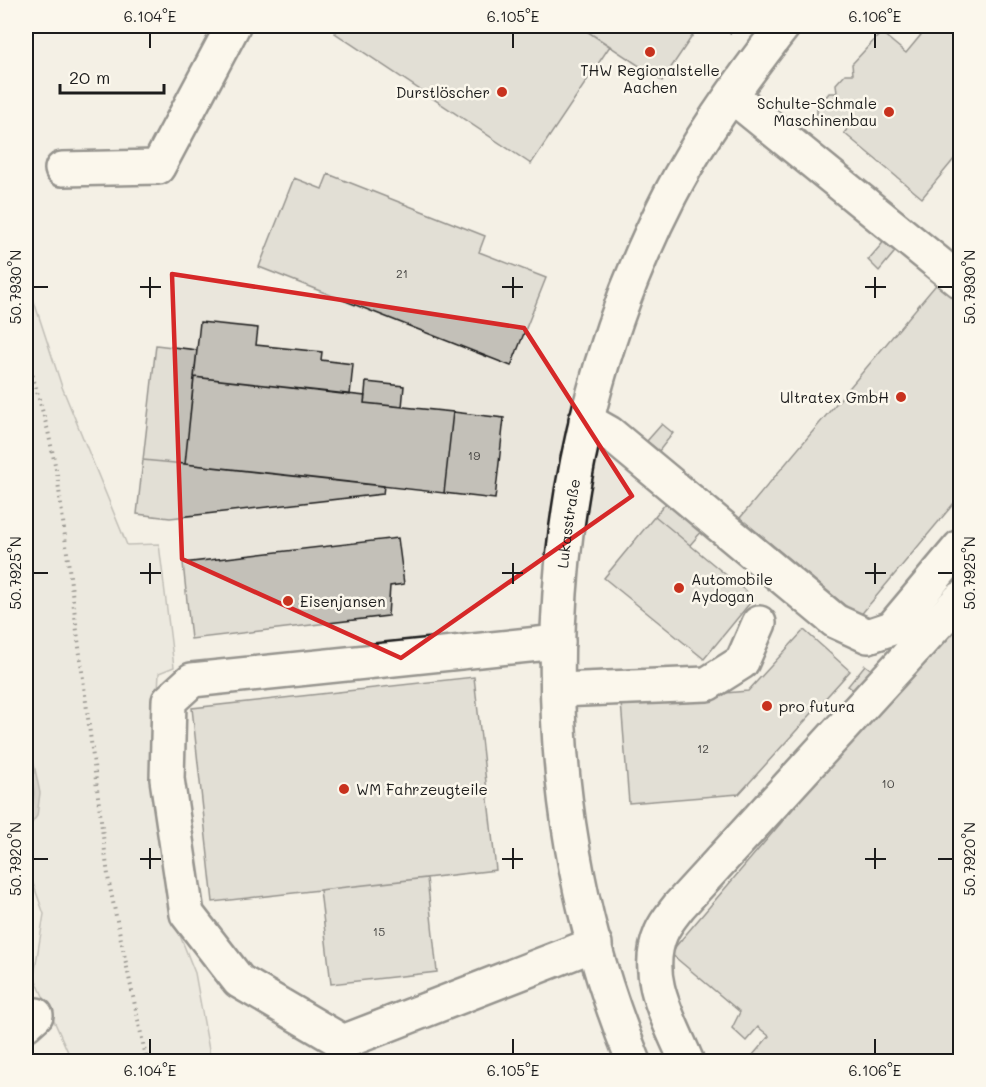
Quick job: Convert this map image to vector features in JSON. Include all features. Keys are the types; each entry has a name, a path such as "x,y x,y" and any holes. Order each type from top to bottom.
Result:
{"street":[{"path":"62,169 158,167 233,26"},
{"name":"Lukasstraße","path":"634,1062 621,1030 581,889 562,762 558,642 561,576 570,498 586,420 600,369 631,281 670,194 732,96 783,26"},
{"path":"732,96 960,281"},
{"path":"586,420 609,434 835,621 868,636 892,628 960,547"},
{"path":"687,1062 654,981 653,956 661,931 687,897 960,599"},
{"path":"558,690 707,684 742,662 759,623"},
{"path":"558,642 192,680 169,700 167,779 187,914 239,981 344,1042 595,944"}],"path":[{"path":"26,352 48,431 57,474 109,883 147,1062"}],"highlighted area":[{"path":"172,274 524,328 632,496 401,658 182,559"}],"shaded area":[{"path":"26,26 960,26 960,1061 26,1061"},
{"path":"26,277 62,387 127,545 159,544 174,667 159,673 156,725 175,923 195,973 211,1061 103,1062 101,1057 91,1061 72,1061 34,976 44,914 26,864"}],"water":[{"path":"26,726 40,793 37,816 26,831"}],"building":[{"name":"Durstlöscher","path":"341,26 579,26 610,46 531,164 335,33"},
{"name":"THW Regionalstelle Aachen","path":"579,26 699,26 662,81"},
{"name":"Schulte-Schmale Maschinenbau","path":"920,26 960,26 960,152 922,198 844,133 850,126 834,127 817,116 817,108 829,93 837,93 836,84 845,74 853,74 852,64 879,35 883,34 906,53 925,30"},
{"path":"328,174 485,236 479,252 546,278 511,366 259,267 294,178 322,189"},
{"path":"887,238 898,248 879,271 868,260"},
{"name":"Ultratex GmbH","path":"940,280 960,297 960,496 859,617 740,518"},
{"path":"200,322 258,328 256,345 322,352 321,360 353,364 350,395 194,377"},
{"path":"156,345 197,350 185,464 143,460"},
{"path":"194,377 365,396 364,403 453,412 444,493 185,464"},
{"path":"366,382 404,386 402,407 364,403"},
{"path":"453,412 504,418 495,499 444,493"},
{"path":"662,424 673,433 659,451 647,441"},
{"path":"143,460 384,486 383,494 170,518 137,514"},
{"path":"667,502 702,531 690,545 655,516"},
{"name":"Automobile Aydogan","path":"655,516 754,598 704,659 604,578"},
{"name":"Eisenjansen","path":"398,538 404,584 390,586 388,616 191,639 183,563"},
{"path":"960,613 960,1062 747,1062 769,1036 758,1027 746,1041 732,1028 740,1012 670,953"},
{"path":"804,630 850,671 739,794 629,803 621,702 748,691"},
{"path":"865,665 877,674 860,695 848,686"},
{"name":"WM Fahrzeugteile","path":"474,677 496,870 213,902 192,708"},
{"path":"427,878 437,972 331,984 320,890"},
{"path":"487,1054 490,1062 473,1062"}],"place":[{"name":"THW Regionalstelle Aachen","path":"650,52"},
{"name":"Durstlöscher","path":"502,92"},
{"name":"Schulte-Schmale Maschinenbau","path":"889,112"},
{"name":"Ultratex GmbH","path":"901,397"},
{"name":"Automobile Aydogan","path":"679,588"},
{"name":"Eisenjansen","path":"288,601"},
{"name":"pro futura","path":"767,706"},
{"name":"WM Fahrzeugteile","path":"344,789"}]}
